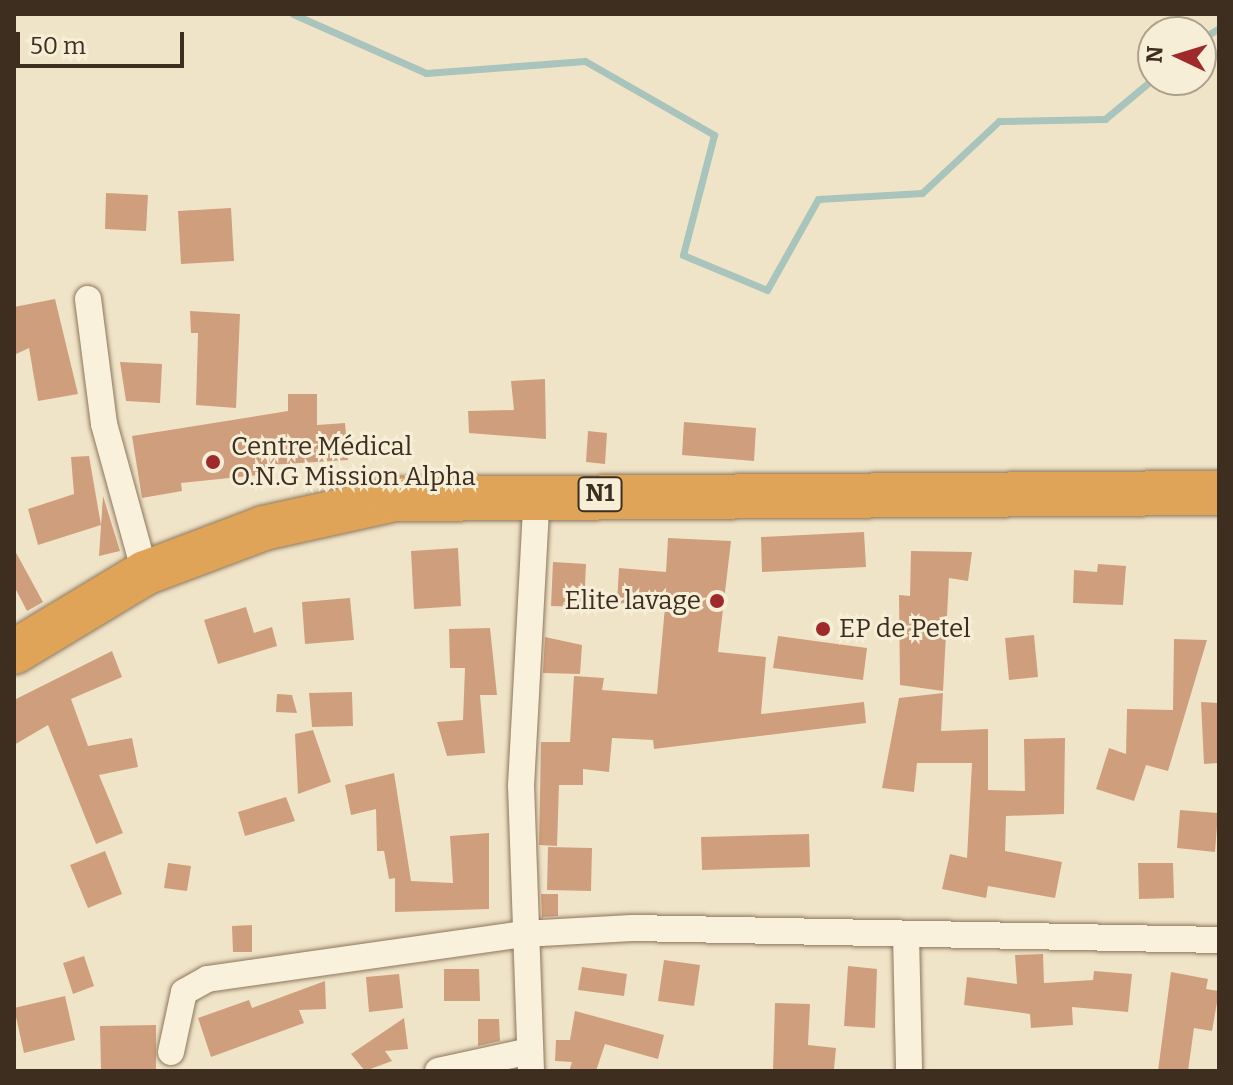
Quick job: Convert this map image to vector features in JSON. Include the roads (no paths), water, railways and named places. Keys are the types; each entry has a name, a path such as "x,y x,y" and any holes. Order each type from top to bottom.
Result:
{"highway":[{"name":"N1","path":"14,652 145,573 264,528 395,499 537,494 1219,493"}],"street":[{"path":"88,299 104,424 145,573"},
{"path":"438,1071 530,1061 523,934 521,786 537,494"},
{"path":"171,1052 184,992 207,979 523,934 632,928 1219,940"},
{"path":"906,935 909,1071"}],"waterway":[{"path":"293,14 426,73 585,61 714,135 683,255 767,290 818,199 922,193 999,121 1105,119 1137,92"}],"place":[{"name":"Centre Médical O.N.G Mission Alpha","path":"213,462"},
{"name":"Elite lavage","path":"717,601"},
{"name":"EP de Petel","path":"823,629"}]}
